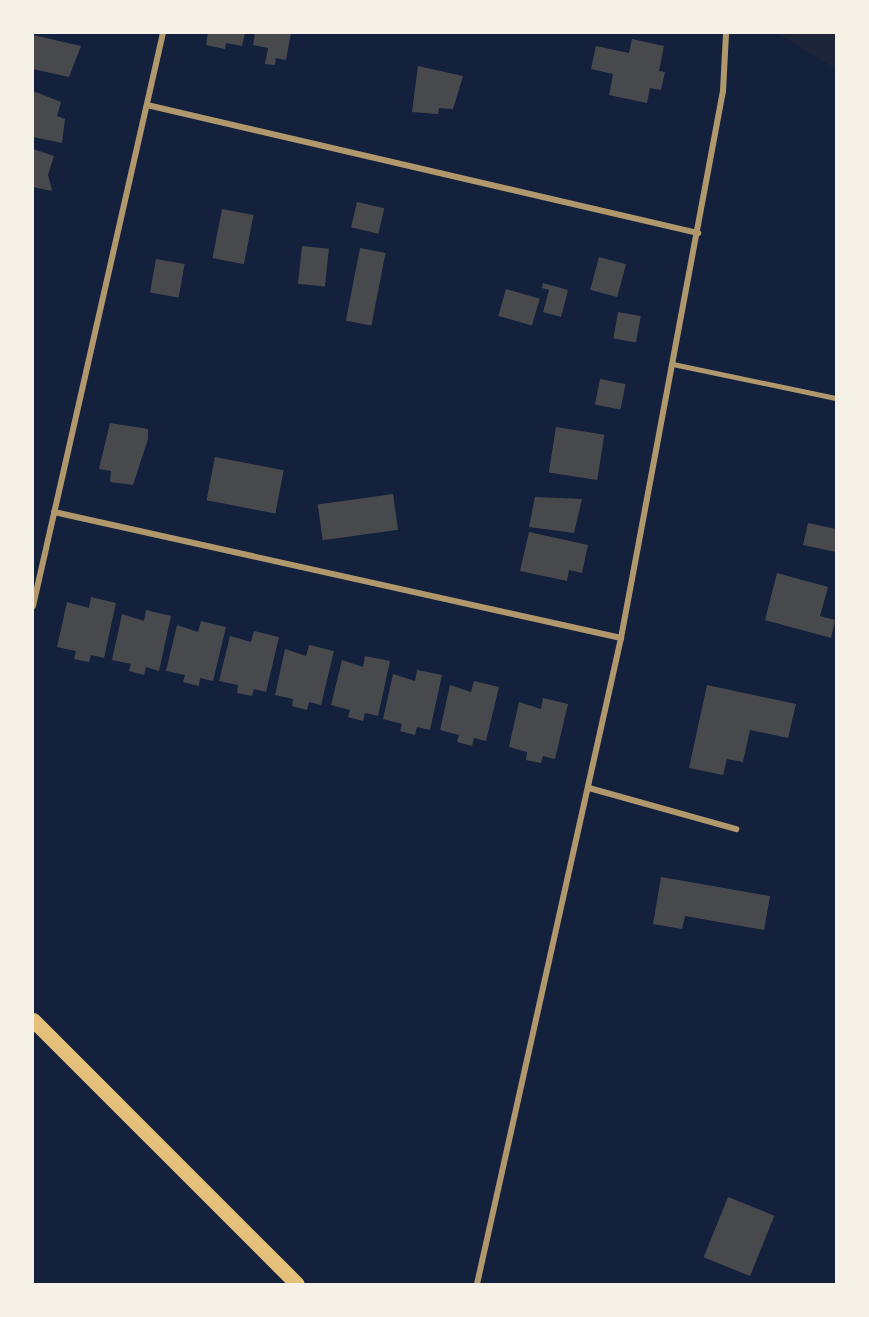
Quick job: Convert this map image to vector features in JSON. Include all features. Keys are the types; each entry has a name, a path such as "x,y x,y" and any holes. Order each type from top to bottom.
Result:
{"main road":[{"path":"33,1020 297,1284"}],"street":[{"path":"33,606 163,33"},
{"path":"477,1284 621,638 723,91 726,33"},
{"path":"147,105 698,232"},
{"path":"54,512 621,638"},
{"path":"589,788 736,829"}],"lane":[{"path":"673,364 836,398"}],"shaded area":[{"path":"777,33 836,33 836,69"}],"building":[{"path":"208,33 245,33 242,46 226,43 225,49 206,45"},
{"path":"255,33 291,33 286,60 276,58 275,65 265,64 268,48 253,45"},
{"path":"33,35 81,46 69,77 33,69"},
{"path":"632,39 664,46 659,71 665,72 661,90 650,88 647,103 609,95 613,74 591,69 596,46 629,53"},
{"path":"418,66 463,76 453,109 439,108 438,114 412,112"},
{"path":"33,91 61,102 57,116 65,119 62,143 33,137"},
{"path":"33,149 54,156 48,175 52,191 33,187"},
{"path":"357,202 384,208 378,234 351,227"},
{"path":"222,209 253,215 244,264 212,258"},
{"path":"302,246 329,249 325,287 298,284"},
{"path":"360,248 386,253 371,326 346,321"},
{"path":"599,257 626,264 617,297 590,290"},
{"path":"156,259 185,264 179,298 150,292"},
{"path":"543,283 568,290 561,317 543,312 549,290 542,288"},
{"path":"506,289 540,299 532,326 498,316"},
{"path":"618,312 641,316 636,343 613,339"},
{"path":"600,379 626,384 621,409 595,405"},
{"path":"110,423 148,429 148,439 133,485 110,482 111,471 99,469"},
{"path":"556,427 604,435 597,480 549,472"},
{"path":"215,457 284,470 275,514 207,500"},
{"path":"393,494 398,530 323,540 318,505"},
{"path":"535,497 582,499 574,533 529,527"},
{"path":"808,523 836,529 836,552 803,545"},
{"path":"529,532 588,545 582,573 569,570 567,581 520,571"},
{"path":"777,573 828,587 820,616 835,620 831,638 765,620"},
{"path":"91,597 116,603 104,658 91,655 89,662 74,659 76,651 57,647 67,602 89,608"},
{"path":"146,610 171,616 159,671 146,667 144,675 129,671 131,664 112,660 122,614 144,621"},
{"path":"201,621 226,627 213,681 200,678 199,686 183,682 185,675 166,671 177,625 198,632"},
{"path":"254,631 279,637 266,692 254,689 252,696 237,693 238,685 219,681 230,636 251,642"},
{"path":"309,645 334,651 321,705 309,702 307,710 292,706 293,699 275,695 285,649 306,656"},
{"path":"365,656 390,661 378,716 365,713 363,721 348,717 350,710 331,705 342,660 363,667"},
{"path":"417,670 442,675 430,730 417,727 415,735 400,731 402,724 383,719 393,674 415,681"},
{"path":"474,681 499,687 486,741 474,738 472,746 457,742 459,735 440,730 450,685 471,692"},
{"path":"707,685 796,704 788,738 750,730 743,762 727,759 723,775 689,768"},
{"path":"543,698 568,704 555,759 543,756 541,763 526,760 527,752 509,747 519,702 541,709"},
{"path":"661,877 770,896 764,930 685,916 682,929 653,924"},
{"path":"728,1197 774,1216 750,1276 704,1257"}]}
